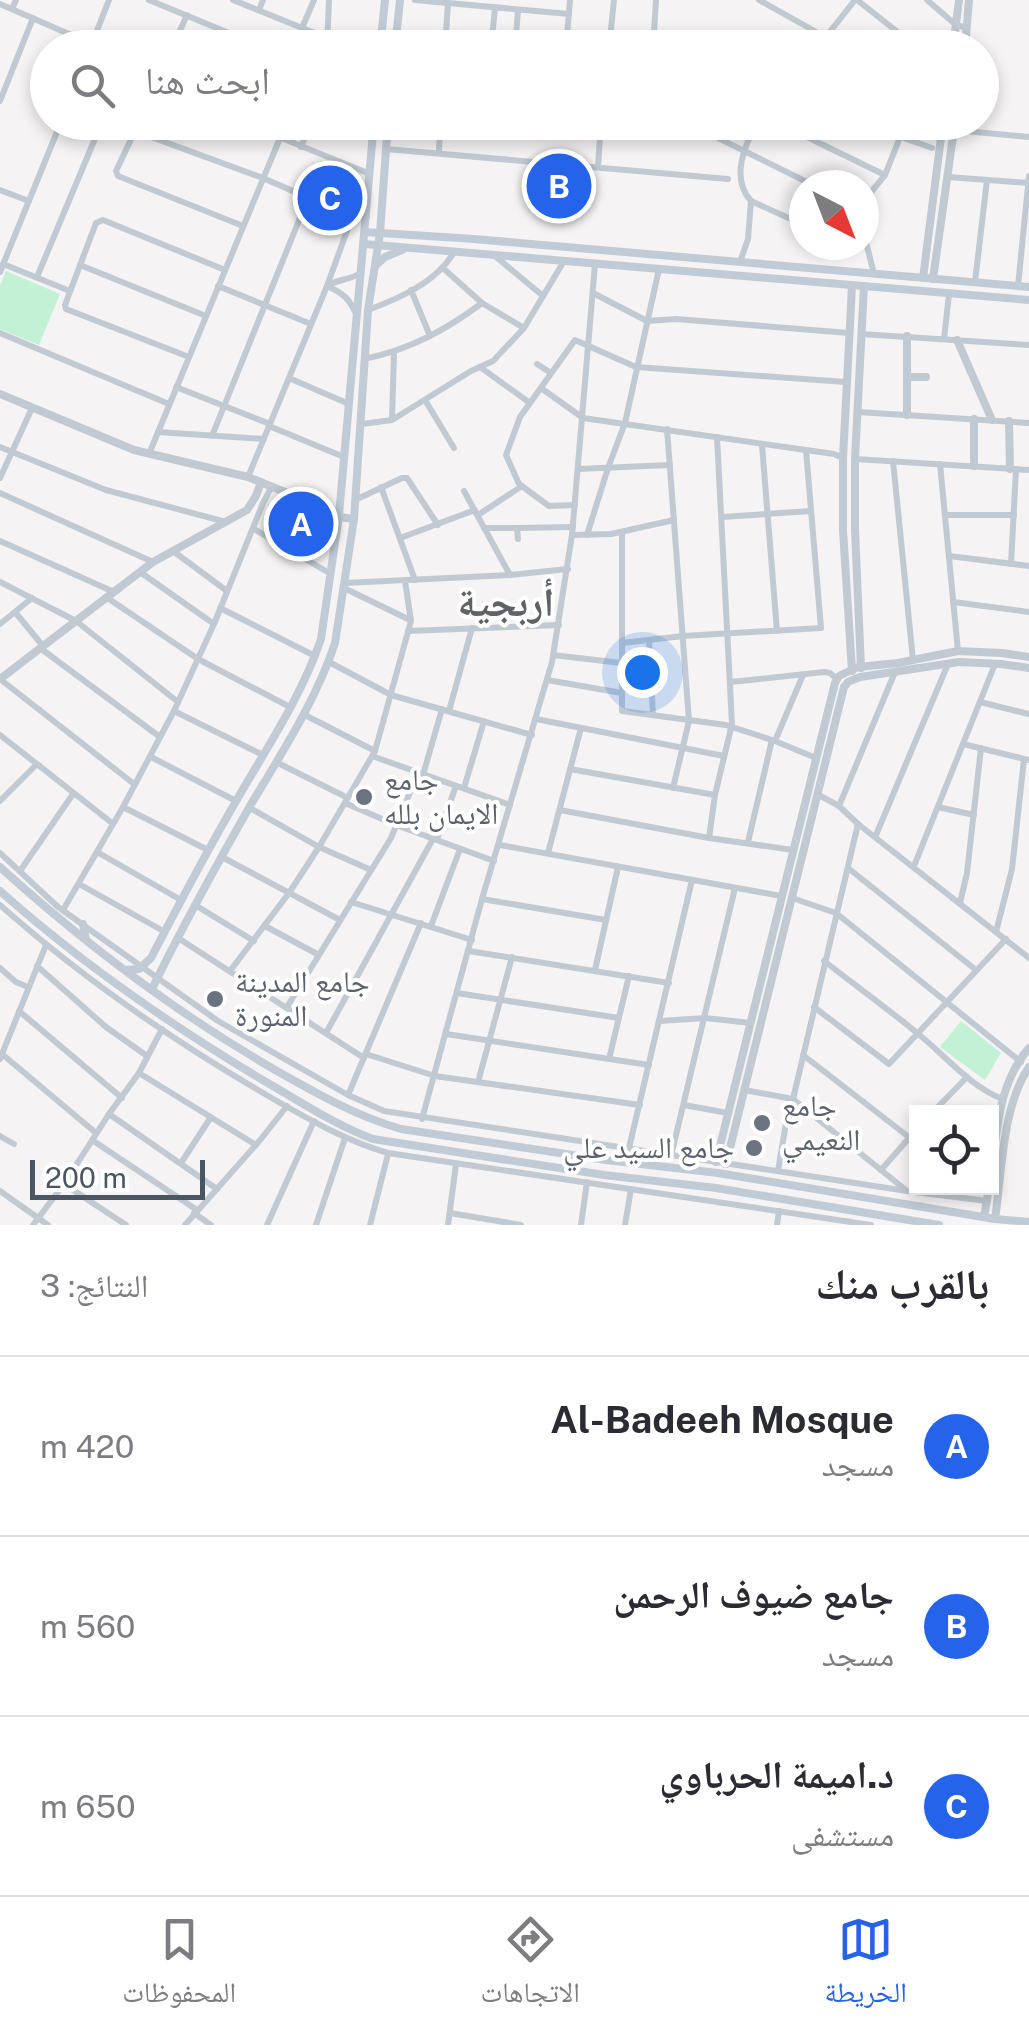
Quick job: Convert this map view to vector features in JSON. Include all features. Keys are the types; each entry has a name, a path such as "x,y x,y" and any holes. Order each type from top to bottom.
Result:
{"main road":[{"path":"382,30 385,0"},
{"path":"397,30 400,0"},
{"path":"126,970 142,967 150,958 290,707 321,639 339,517 373,140"},
{"path":"152,989 303,714 335,643 354,519 368,310 380,234 387,140"},
{"path":"382,206 388,229 404,235"},
{"path":"365,232 1029,287"},
{"path":"434,250 435,237"},
{"path":"364,244 1029,300"},
{"path":"373,269 385,257 409,248"},
{"path":"654,254 659,262 656,269"},
{"path":"683,271 677,264 684,257"},
{"path":"0,867 53,915 244,1052 371,1120 401,1129 718,1173 995,1219 1018,1221 1028,1217"},
{"path":"0,891 66,947 142,1003 316,1117 373,1139 940,1225"},
{"path":"42,928 53,915"},
{"path":"84,924 86,940"},
{"path":"162,936 175,943"},
{"path":"66,947 68,961"},
{"path":"954,1212 956,1197"},
{"path":"899,1218 894,1212 900,1204"}],"street":[{"path":"12,10 16,0"},
{"path":"98,30 108,0"},
{"path":"233,0 305,30"},
{"path":"259,10 263,0"},
{"path":"302,28 314,0"},
{"path":"328,30 330,0"},
{"path":"415,0 568,14"},
{"path":"567,30 570,0"},
{"path":"612,30 614,0"},
{"path":"654,30 656,0"},
{"path":"759,0 813,30"},
{"path":"927,0 956,25 967,28 969,0"},
{"path":"955,30 959,0"},
{"path":"154,1 222,30"},
{"path":"831,30 853,1 893,30"},
{"path":"446,30 448,3"},
{"path":"0,5 61,30"},
{"path":"492,30 494,8"},
{"path":"516,30 518,10"},
{"path":"180,30 187,15"},
{"path":"0,101 32,18"},
{"path":"999,133 1029,137"},
{"path":"53,140 2,268 70,291"},
{"path":"37,277 94,140"},
{"path":"129,140 116,171 118,176 244,226"},
{"path":"168,140 352,216 367,217"},
{"path":"149,454 279,140"},
{"path":"284,140 370,174"},
{"path":"301,148 304,140"},
{"path":"439,140 439,153"},
{"path":"598,167 602,140"},
{"path":"723,140 789,173"},
{"path":"748,140 743,149 741,178 745,194 751,201 789,217"},
{"path":"814,140 885,174"},
{"path":"879,181 899,140"},
{"path":"909,140 932,148"},
{"path":"928,278 941,140"},
{"path":"928,278 952,140"},
{"path":"386,149 728,179"},
{"path":"948,177 1029,180 1018,286"},
{"path":"975,282 986,180"},
{"path":"0,190 29,201"},
{"path":"212,436 308,198"},
{"path":"740,262 748,239 751,201"},
{"path":"248,476 352,216"},
{"path":"189,357 68,311 65,305 96,223 103,220 225,270"},
{"path":"368,310 412,290 444,269 454,252"},
{"path":"494,255 543,297"},
{"path":"870,260 874,274"},
{"path":"362,424 392,420 494,362 524,328 564,261"},
{"path":"422,1118 553,656 575,506 595,264"},
{"path":"80,265 206,316"},
{"path":"444,269 482,303 524,328"},
{"path":"586,534 625,423 656,269"},
{"path":"327,286 362,272"},
{"path":"218,286 312,324"},
{"path":"327,286 344,293 357,316"},
{"path":"852,286 842,530 857,673"},
{"path":"721,1163 744,1090 793,850 844,687 857,673 855,458 864,286"},
{"path":"412,290 430,336"},
{"path":"593,294 647,321 676,319 848,333"},
{"path":"944,339 949,294"},
{"path":"364,360 394,353 443,331 482,303"},
{"path":"0,333 169,404"},
{"path":"861,334 1029,345"},
{"path":"907,336 907,415"},
{"path":"575,506 549,506 519,484 506,454 520,418 575,340 636,367 846,382"},
{"path":"957,340 992,420"},
{"path":"392,420 394,353"},
{"path":"538,364 551,373"},
{"path":"480,367 530,403"},
{"path":"907,376 926,377"},
{"path":"290,378 349,404"},
{"path":"176,388 344,456"},
{"path":"540,388 583,418 843,458"},
{"path":"0,394 149,454 248,476 339,517 354,519"},
{"path":"424,400 454,448"},
{"path":"0,478 32,408"},
{"path":"858,412 1029,423"},
{"path":"974,419 974,466"},
{"path":"1010,422 1012,564"},
{"path":"667,429 689,721 673,788"},
{"path":"158,432 264,439"},
{"path":"710,838 732,727 718,438"},
{"path":"762,445 777,631"},
{"path":"0,447 106,490 226,522"},
{"path":"621,642 821,628 806,450"},
{"path":"855,458 1029,470"},
{"path":"893,461 912,660"},
{"path":"940,464 958,650"},
{"path":"578,470 670,465"},
{"path":"355,500 406,478 438,524"},
{"path":"134,784 0,679 153,562 252,505 261,482"},
{"path":"63,910 174,711 272,486"},
{"path":"400,538 476,513 522,486"},
{"path":"381,487 415,580"},
{"path":"464,491 510,574"},
{"path":"0,493 153,562"},
{"path":"722,516 811,511"},
{"path":"945,515 1014,515"},
{"path":"484,528 586,534 622,532 674,520"},
{"path":"517,528 518,539"},
{"path":"254,530 331,574"},
{"path":"622,532 622,710 732,727 816,758"},
{"path":"0,540 110,594 198,659 290,707"},
{"path":"174,551 227,590"},
{"path":"949,556 1029,566"},
{"path":"345,586 568,569"},
{"path":"140,572 214,624"},
{"path":"230,972 289,894 373,754 411,621 406,581"},
{"path":"0,582 76,620 178,702"},
{"path":"345,586 411,621"},
{"path":"0,624 32,598"},
{"path":"954,602 1029,612"},
{"path":"220,608 315,656"},
{"path":"15,612 42,647 160,737"},
{"path":"408,630 559,625"},
{"path":"287,1007 396,825 445,710 472,628"},
{"path":"648,640 653,715"},
{"path":"838,679 958,650 1029,657"},
{"path":"553,656 622,663"},
{"path":"329,662 391,695 532,735"},
{"path":"857,673 895,672 958,662 1029,668"},
{"path":"876,835 948,664"},
{"path":"914,866 995,664"},
{"path":"730,682 824,672 838,679"},
{"path":"839,806 895,672"},
{"path":"748,842 773,740 804,674"},
{"path":"721,1163 728,1113 751,1023 804,856 817,794 816,758 838,679"},
{"path":"547,680 622,693"},
{"path":"980,702 1029,714"},
{"path":"174,711 263,755"},
{"path":"303,714 373,754 510,805"},
{"path":"536,719 724,756"},
{"path":"326,1032 436,838 484,721"},
{"path":"548,853 581,728"},
{"path":"0,736 112,823"},
{"path":"963,744 1027,759 1012,869 996,932"},
{"path":"960,903 982,748"},
{"path":"150,757 236,801"},
{"path":"276,762 396,825 494,861"},
{"path":"0,802 3,792 36,764"},
{"path":"570,769 716,795"},
{"path":"20,871 73,794"},
{"path":"817,794 839,806 1029,958"},
{"path":"122,807 208,850"},
{"path":"938,807 974,815"},
{"path":"250,808 319,847 371,870"},
{"path":"560,810 793,850"},
{"path":"778,1172 858,824"},
{"path":"500,845 781,896"},
{"path":"431,926 460,849"},
{"path":"97,852 181,900"},
{"path":"0,853 63,910 218,1021 384,1112 907,1191"},
{"path":"222,857 340,920"},
{"path":"595,970 618,867"},
{"path":"848,868 976,970"},
{"path":"629,1148 692,880"},
{"path":"79,884 162,936"},
{"path":"672,1156 734,888"},
{"path":"792,898 836,912 1029,1068 1020,1081 1007,1131 995,1219"},
{"path":"482,900 606,920"},
{"path":"352,902 472,940"},
{"path":"0,905 68,961 208,1060 287,1106 316,1117 346,1138 388,1154 779,1211 822,1222 871,1225"},
{"path":"195,905 254,941"},
{"path":"348,1095 421,923"},
{"path":"265,926 319,955"},
{"path":"814,1007 889,1064 1006,939"},
{"path":"175,943 230,972 365,1056 435,1076 640,1105"},
{"path":"46,944 1,1056 94,1137 210,1225"},
{"path":"469,951 669,983"},
{"path":"478,1082 512,958"},
{"path":"824,962 918,1033 967,1076 1003,1098"},
{"path":"37,966 106,1027 147,1056"},
{"path":"0,968 28,988"},
{"path":"609,1059 629,976"},
{"path":"457,993 619,1018"},
{"path":"19,1011 122,1098"},
{"path":"660,1021 705,1018 751,1023"},
{"path":"36,1222 122,1098 162,1029"},
{"path":"446,1034 650,1065"},
{"path":"999,1106 1018,1060 1029,1048"},
{"path":"803,1055 909,1137"},
{"path":"138,1073 256,1145"},
{"path":"940,1105 967,1076"},
{"path":"744,1090 792,1099 907,1191"},
{"path":"185,1225 287,1106"},
{"path":"684,1106 728,1113"},
{"path":"108,1114 218,1189"},
{"path":"181,1164 211,1117"},
{"path":"267,1225 316,1117"},
{"path":"0,1136 14,1144"},
{"path":"316,1225 346,1138"},
{"path":"881,1170 909,1139"},
{"path":"370,1225 388,1154"},
{"path":"502,1170 504,1159"},
{"path":"448,1225 456,1164"},
{"path":"581,1225 587,1182"},
{"path":"64,1184 126,1225"},
{"path":"625,1225 631,1189"},
{"path":"0,1191 36,1222 48,1225"},
{"path":"946,1195 987,1201"},
{"path":"984,1217 988,1195"},
{"path":"777,1225 779,1211"},
{"path":"450,1213 522,1225"}],"green space":[{"path":"6,271 60,294 39,345 0,329 0,285"},
{"path":"961,1021 1001,1053 985,1080 940,1047"}],"place":[{"name":"جامع ضيوف الرحمن","path":"559,186"},
{"name":"د.اميمة الحرباوي","path":"330,198"},
{"name":"Al-Badeeh Mosque","path":"301,524"},
{"name":"جامع الايمان بلله","path":"364,797"},
{"name":"جامع المدينة المنورة","path":"215,999"},
{"name":"جامع النعيمي","path":"762,1123"},
{"name":"جامع السيد علي","path":"754,1148"}],"district":[{"name":"أربجية","path":"506,602"}]}
